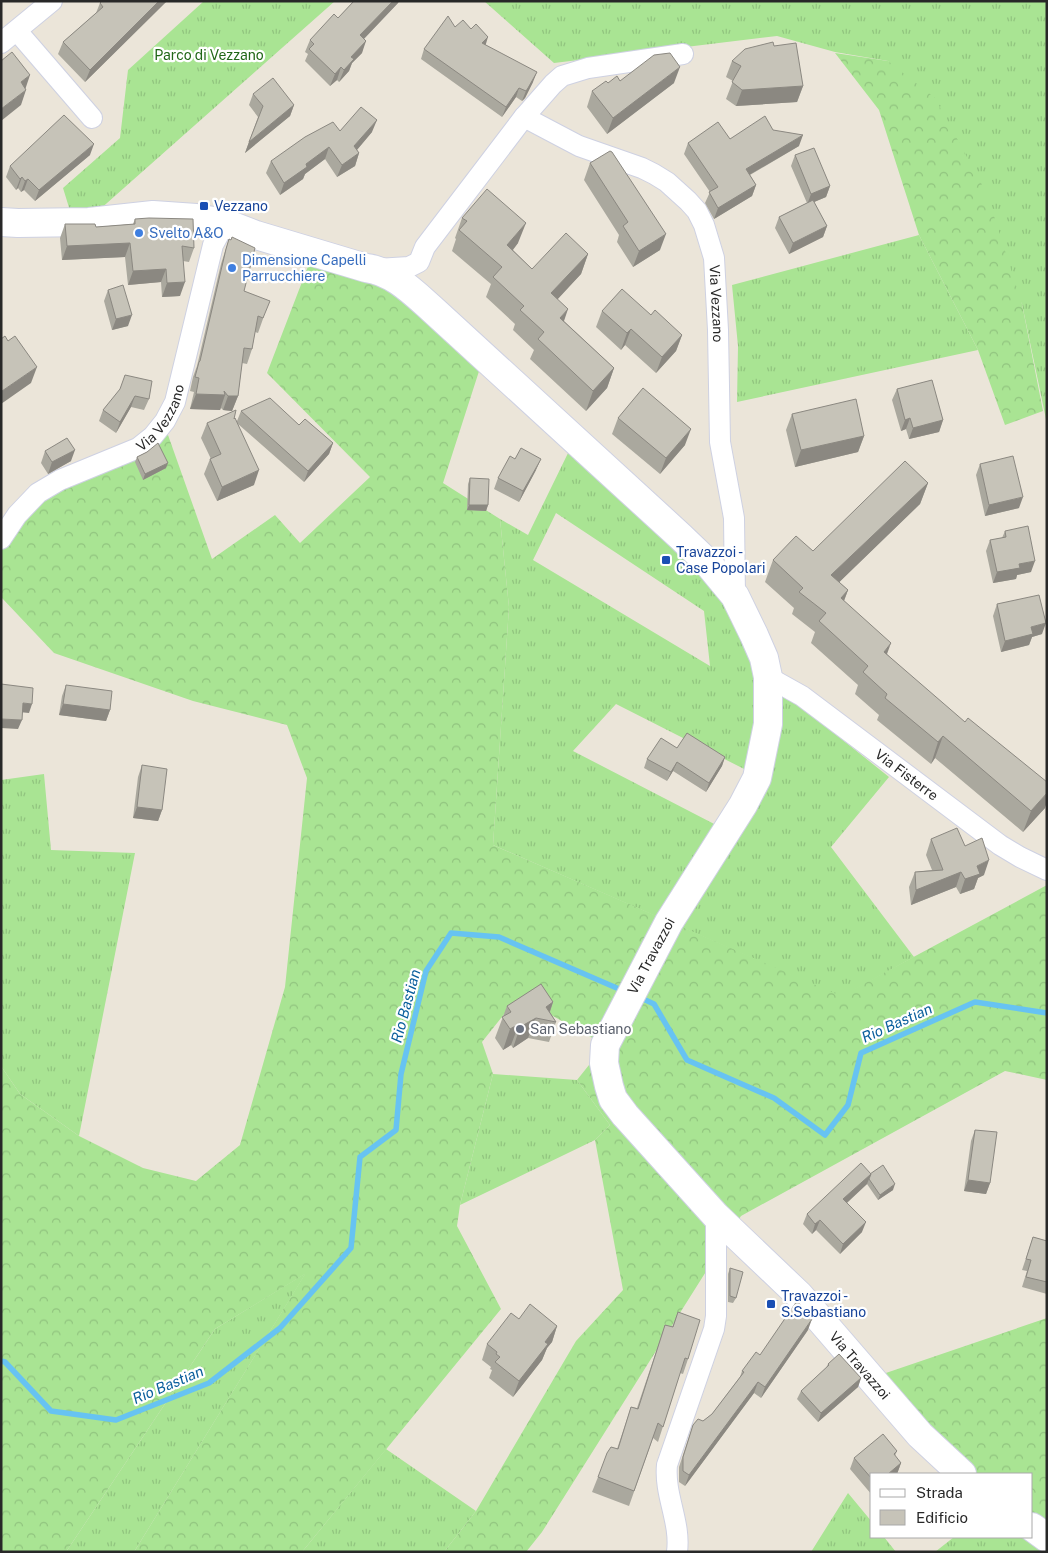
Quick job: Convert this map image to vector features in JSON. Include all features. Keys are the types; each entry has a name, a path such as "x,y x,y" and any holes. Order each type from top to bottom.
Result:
{"street":[{"path":"1,43 52,1"},
{"path":"17,31 92,118"},
{"name":"Via Vezzano","path":"1,222 89,222 154,215 196,218 225,224 366,268 409,267 419,262 425,247 524,117 562,76 588,68 682,54"},
{"name":"Via Vezzano","path":"524,117 579,146 642,168 668,182 697,211 704,225 714,258 718,330 720,442 734,518 735,596"},
{"name":"Via Vezzano","path":"1,539 17,515 38,493 60,480 138,448 153,436 165,421 175,402 213,245 225,224"},
{"name":"Via Vezzano","path":"377,269 404,284 706,561 735,596 764,658 768,676"},
{"name":"Via Fisterre","path":"768,676 802,696 1000,845 1020,858 1047,870"},
{"name":"Via Travazzoi","path":"768,676 768,724 757,778 743,805 668,922 605,1046 604,1063 613,1099 625,1115 716,1216 799,1294 920,1435 961,1473"},
{"path":"677,1552 676,1528 666,1479 667,1465 714,1329 716,1316 716,1216"},
{"path":"1033,1528 1047,1538"}],"green space":[{"name":"Parco di Vezzano","path":"204,1 335,1 98,211 71,214 63,188 120,138 128,70"},
{"path":"484,1 1047,1 1047,424 1022,304 888,61 835,52 777,36 554,63"},
{"path":"835,53 888,61 935,98 987,194 1022,304 1043,411 1005,425 978,350 919,235 879,110"},
{"path":"919,235 978,350 737,402 738,346 732,285"},
{"path":"312,256 388,285 481,365 443,483 500,519 509,607 493,845 841,996 1047,885 1047,1080 1005,1071 741,1216 542,1532 526,1552 444,1552 476,1511 576,1341 623,1290 595,1140 610,1125 577,1080 605,1045 526,1001 513,1003 482,1042 493,1074 460,1205 457,1226 501,1309 302,1552 134,1552 305,1274 215,1329 66,1552 1,1552 1,1066 20,1094 79,1136 143,1168 196,1181 240,1145 285,987 307,778 287,725 193,701 54,653 1,597 1,531 36,486 168,435 212,559 275,515 300,543 370,477 267,373"},
{"path":"570,449 725,592 741,621 753,668 889,777 831,847 914,957 841,997 493,845 509,607 500,519 528,535","holes":["556,513 704,611 710,666 533,560","616,704 752,773 720,827 573,751"]},
{"path":"44,774 51,850 135,853 79,1136 20,1094 1,1066 1,780"},
{"path":"493,1074 577,1080 610,1125 595,1140 460,1205"},
{"path":"306,1273 134,1552 66,1552 215,1329"},
{"path":"1047,1318 1047,1526 1033,1517 1033,1473 973,1473 880,1375"},
{"path":"386,1449 476,1511 444,1552 302,1552"},
{"path":"848,1493 870,1520 870,1538 885,1538 896,1552 811,1552"},
{"path":"1047,1526 1047,1552 935,1552 953,1538 1033,1538"}],"building":[{"path":"102,1 159,1 90,70 63,42 103,7 100,3"},
{"path":"354,1 393,1 360,35 366,41 351,57 354,59 344,70 341,67 335,74 309,49 314,44 310,40 334,14 338,18"},
{"path":"448,16 455,27 463,20 471,29 476,24 488,37 482,43 537,72 526,91 519,88 506,107 424,49"},
{"path":"773,42 774,46 796,43 803,86 742,90 732,82 741,66 732,61 745,49"},
{"path":"12,52 30,75 21,82 26,90 1,109 1,61"},
{"path":"670,53 680,67 613,118 592,91 617,76 620,81 654,55"},
{"path":"273,78 294,105 249,142 263,106 253,94"},
{"path":"361,107 377,120 354,146 359,153 342,165 329,147 306,164 307,167 284,183 271,161 305,137 333,122 340,131"},
{"path":"64,115 94,144 39,190 28,179 25,181 22,177 20,179 10,166"},
{"path":"765,116 773,130 803,135 746,169 756,185 718,208 709,192 718,187 688,143 718,122 730,139"},
{"path":"814,148 830,186 811,194 795,155"},
{"path":"610,151 666,234 639,251 623,226 628,222 590,163"},
{"path":"487,189 526,223 507,245 532,269 566,233 588,254 551,293 568,309 560,318 614,368 593,391 538,339 544,332 520,310 524,306 493,277 502,267 459,230 467,221 462,218"},
{"path":"813,200 827,226 793,243 779,217"},
{"path":"135,219 193,219 194,248 182,246 185,282 167,283 166,269 133,271 130,243 67,246 65,224 95,224 96,227 135,224"},
{"path":"232,237 255,248 244,291 270,301 263,318 258,316 252,349 244,348 238,396 228,396 224,391 225,395 196,394 199,378 195,377 226,249 229,239 231,240"},
{"path":"123,285 132,315 116,319 108,290"},
{"path":"622,289 651,315 655,310 682,335 662,357 631,329 627,333 602,311"},
{"path":"5,336 8,341 15,336 37,367 2,391 1,339"},
{"path":"125,375 152,381 149,399 135,396 120,422 103,410 120,389"},
{"path":"932,380 943,420 913,428 910,418 905,420 897,389"},
{"path":"643,388 691,429 666,458 618,418"},
{"path":"270,398 299,425 305,419 333,443 308,471 241,411"},
{"path":"856,399 864,436 801,450 792,414"},
{"path":"236,410 234,419 259,470 222,487 210,459 221,454 207,423"},
{"path":"67,438 75,450 52,462 45,451"},
{"path":"158,443 168,463 145,474 137,457"},
{"path":"521,448 541,459 523,491 498,478 510,456 515,459"},
{"path":"1013,456 1023,497 989,505 980,464"},
{"path":"905,461 928,483 831,575 848,590 841,598 891,643 884,652 965,722 968,718 1047,782 1047,793 1031,811 943,736 938,742 885,698 887,694 863,672 868,666 819,621 826,613 799,592 803,588 773,560 796,536 813,551"},
{"path":"470,478 489,479 488,505 469,505"},
{"path":"1028,526 1035,561 1019,564 1020,568 997,572 990,540 1006,537 1005,531"},
{"path":"1039,595 1046,623 1031,627 1033,634 1005,641 997,604"},
{"path":"1,684 33,688 32,704 23,703 22,720 1,719"},
{"path":"66,685 112,691 110,710 63,704"},
{"path":"687,733 725,757 709,783 677,762 671,772 647,759 661,738 677,748"},
{"path":"142,765 167,769 162,810 137,807"},
{"path":"957,828 965,846 982,838 989,860 977,866 980,874 965,879 961,872 916,890 915,872 943,870 931,839"},
{"path":"541,984 553,1002 546,1007 556,1022 536,1018 520,1027 519,1024 510,1029 502,1017 511,1012 507,1006"},
{"path":"975,1130 997,1132 990,1183 968,1180"},
{"path":"861,1163 871,1174 843,1199 866,1222 843,1244 820,1220 815,1224 807,1214"},
{"path":"883,1165 895,1184 880,1195 869,1179 870,1174"},
{"path":"1033,1237 1047,1241 1047,1282 1026,1277 1031,1260 1026,1259"},
{"path":"730,1268 743,1272 736,1298 730,1296"},
{"path":"797,1301 812,1319 765,1387 758,1382 689,1475 683,1471 683,1457 693,1425 698,1419 703,1421 712,1414 744,1372 742,1371 756,1352 760,1355"},
{"path":"530,1304 557,1326 545,1342 548,1344 519,1381 495,1362 500,1357 487,1344 511,1313 519,1319"},
{"path":"678,1312 700,1320 688,1359 685,1358 663,1427 658,1423 634,1491 598,1477 611,1447 618,1449 631,1407 638,1409 665,1325 673,1327"},
{"path":"839,1354 861,1378 821,1413 801,1391"},
{"path":"883,1434 897,1451 894,1454 901,1463 889,1473 870,1473 870,1477 854,1458"}],"waterway":[{"name":"Rio Bastian","path":"1,1361 5,1362 51,1411 116,1420 209,1383 280,1328 351,1248 360,1157 396,1130 401,1074 426,971 451,933 499,937 626,992"},
{"name":"Rio Bastian","path":"639,997 654,1004 687,1060 774,1098 825,1135 848,1105 861,1053 975,1002 1047,1013"}],"place":[{"name":"Vezzano","path":"204,206"},
{"name":"Svelto A&O","path":"139,233"},
{"name":"Dimensione Capelli Parrucchiere","path":"232,268"},
{"name":"Travazzoi - Case Popolari","path":"666,560"},
{"name":"San Sebastiano","path":"520,1029"},
{"name":"Travazzoi - S.Sebastiano","path":"771,1304"}]}
